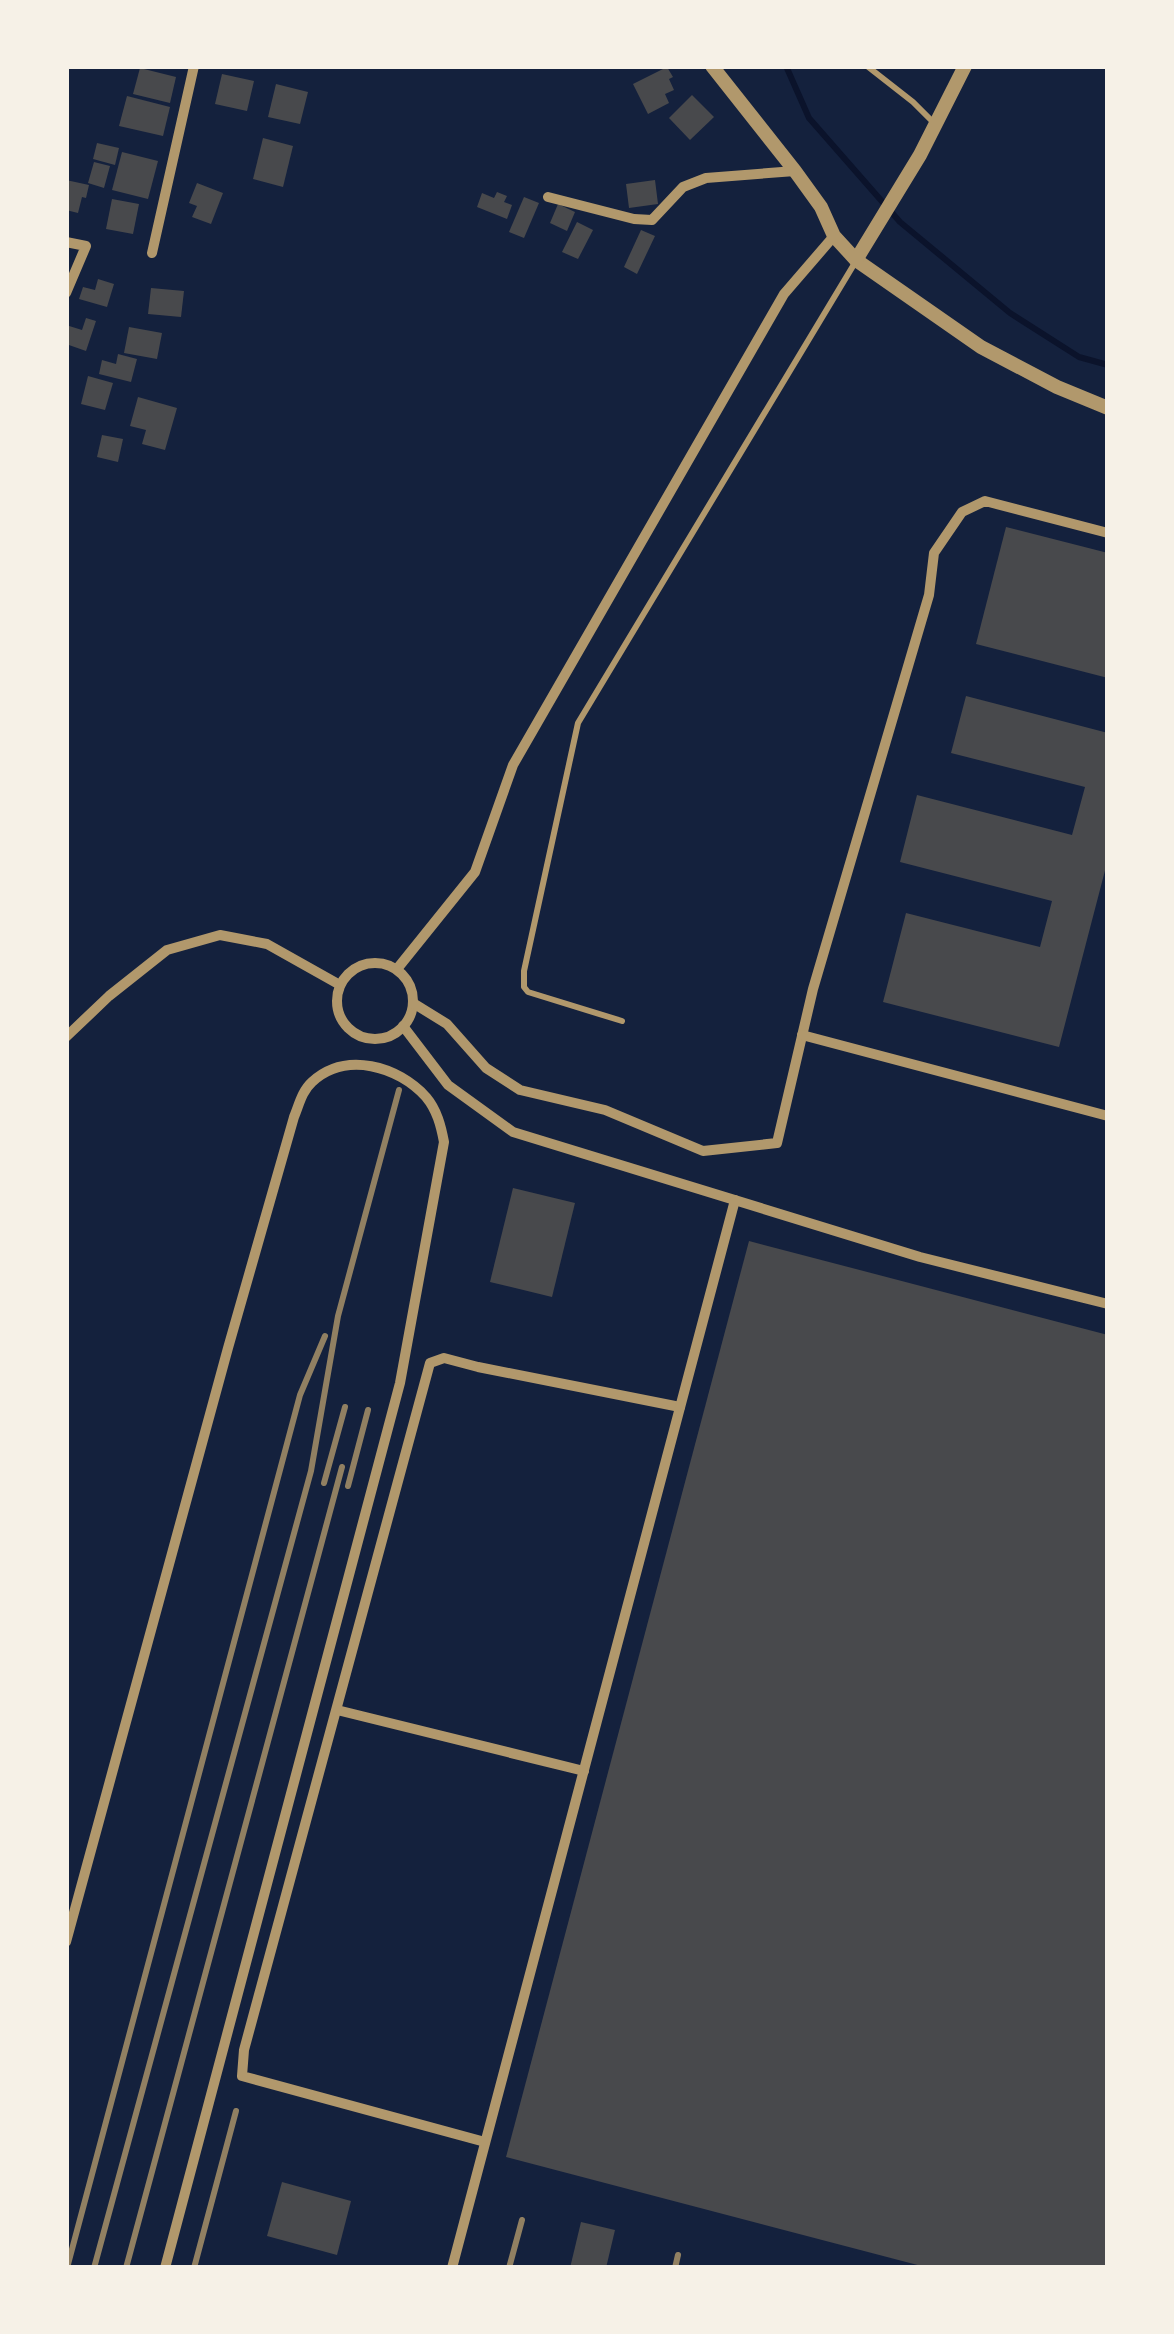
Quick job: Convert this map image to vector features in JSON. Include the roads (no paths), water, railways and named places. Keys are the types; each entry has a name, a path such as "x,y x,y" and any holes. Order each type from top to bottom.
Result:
{"street":[{"path":"152,253 194,66"},
{"path":"712,66 795,171 821,207 834,236 856,260 982,347 1108,408"},
{"path":"856,260 920,154 965,66"},
{"path":"548,196 652,220 683,187 694,182 795,171"},
{"path":"397,970 475,872 513,765 784,294 834,236"},
{"path":"66,242 86,246 66,292"},
{"path":"413,1003 447,1024 486,1068 520,1090 605,1110 703,1150 777,1143 813,989 929,595 934,553 962,512 985,501 1108,533"},
{"path":"66,1037 167,950 220,935 267,944 340,985"},
{"path":"385,964 397,970 406,979 413,1003 404,1026 383,1038 359,1036 338,1009 340,985 358,966 385,964"},
{"path":"404,1026 448,1085 513,1132 920,1257 1108,1304"},
{"path":"802,1035 1108,1116"},
{"path":"66,1942 294,1117 312,1082 342,1067 376,1066 428,1099 439,1118 444,1142 400,1383 165,2268"},
{"path":"452,2268 735,1201"},
{"path":"485,2142 242,2076 244,2050 430,1363 444,1358 680,1407"},
{"path":"337,1709 584,1771"}],"lane":[{"path":"868,66 935,125"},
{"path":"622,1021 527,992 524,987 578,723 856,260"}],"waterway":[{"path":"786,66 809,118 900,222 1010,313 1079,357 1108,365"}],"railway":[{"path":"94,2268 311,1471 338,1316 399,1090"},
{"path":"67,2268 300,1395 325,1336"},
{"path":"324,1483 345,1407"},
{"path":"348,1486 368,1410"},
{"path":"126,2268 342,1467"},
{"path":"194,2268 236,2111"},
{"path":"509,2268 522,2220"},
{"path":"675,2268 678,2255"}]}
